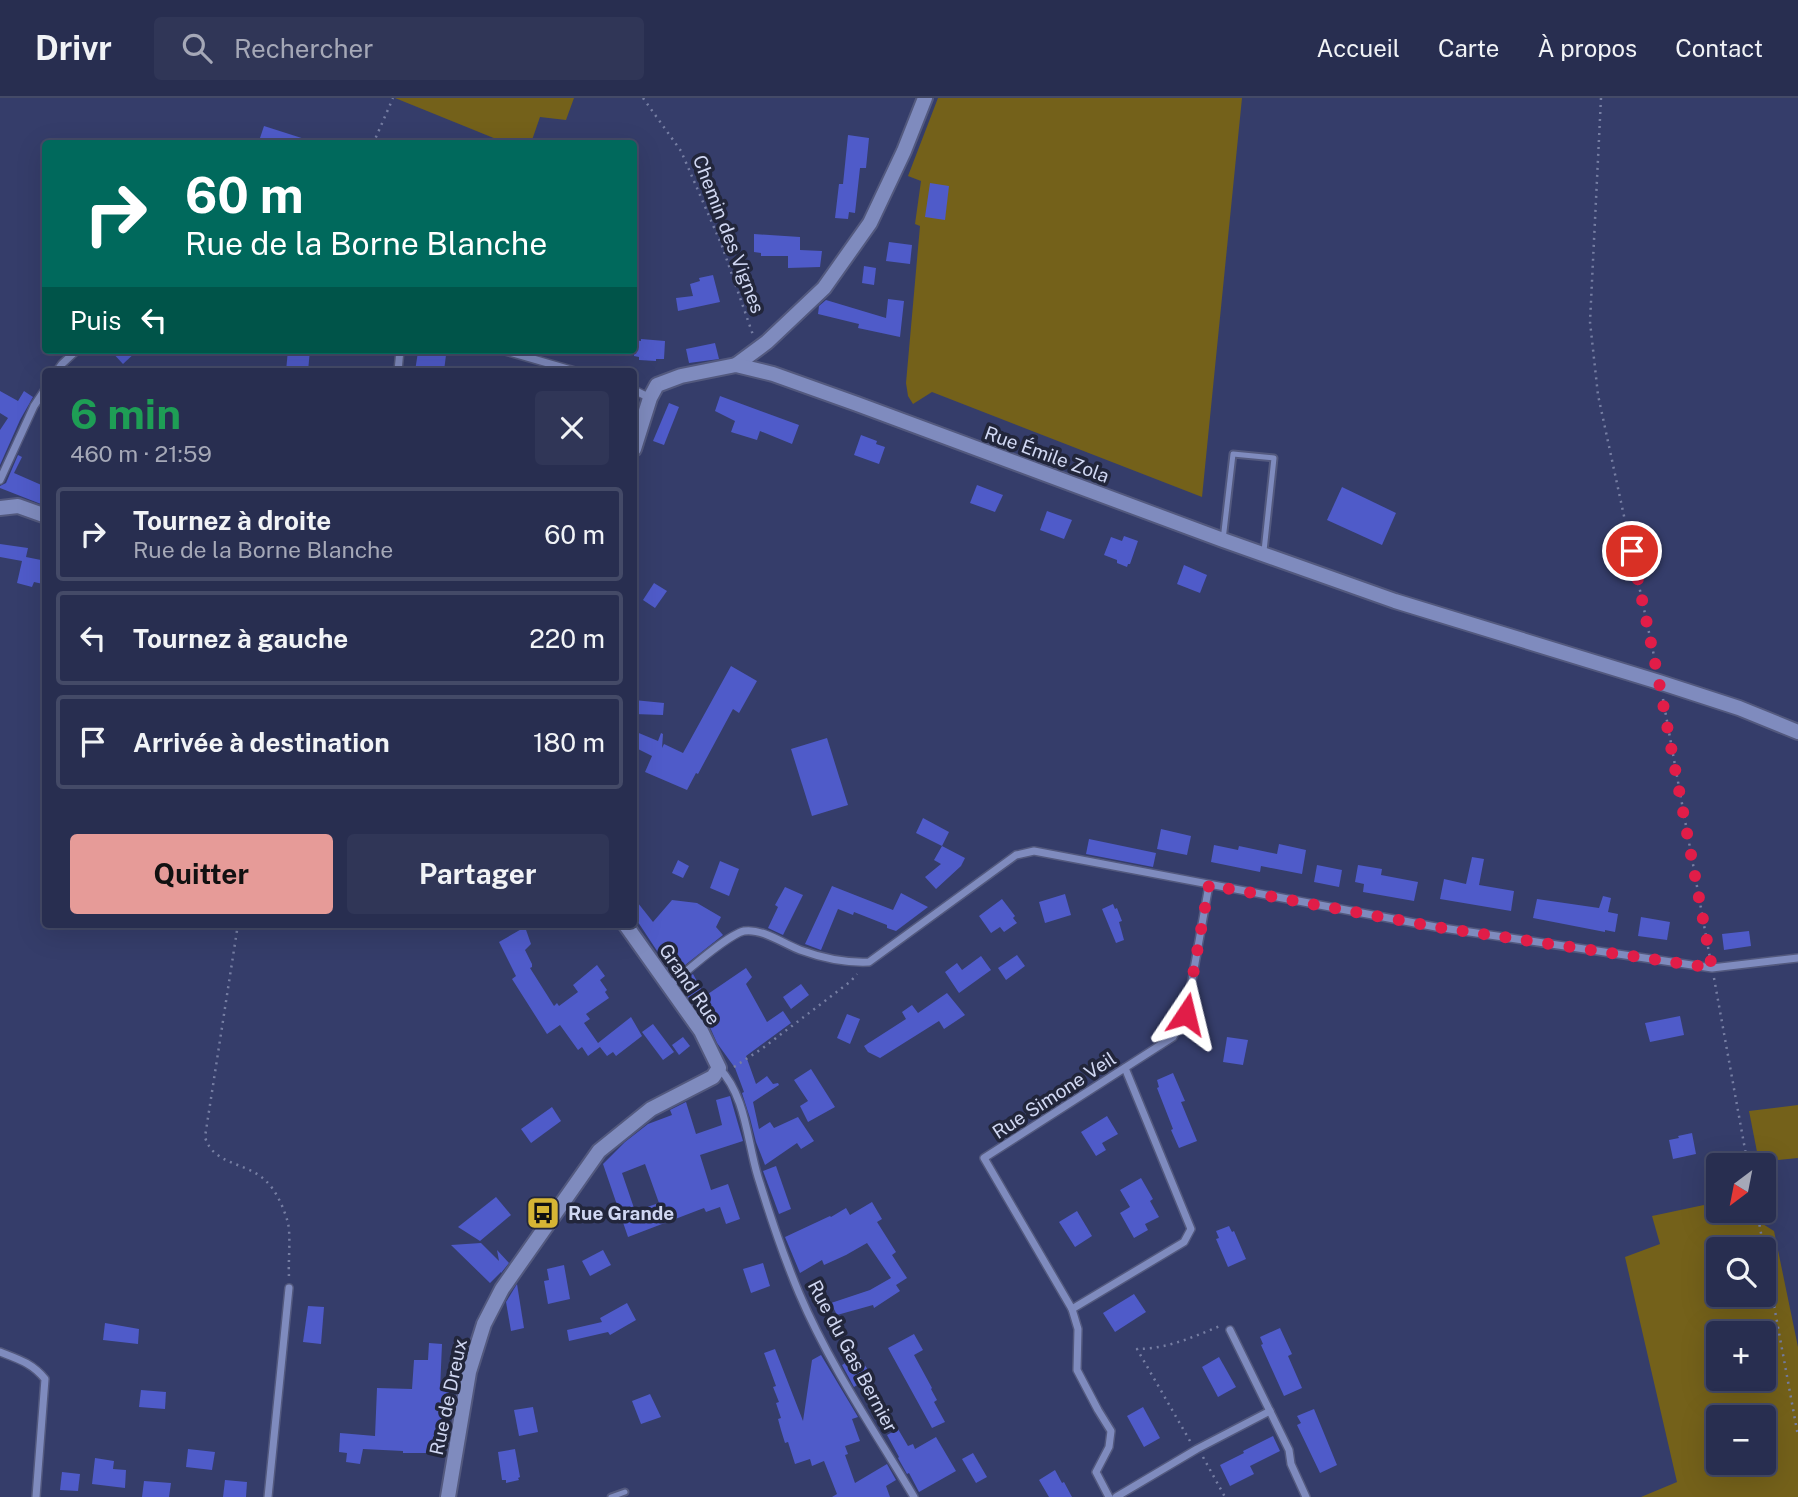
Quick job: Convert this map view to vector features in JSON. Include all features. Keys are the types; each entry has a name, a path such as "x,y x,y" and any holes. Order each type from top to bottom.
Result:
{"street":[{"path":"637,439 657,385 681,376 736,365 824,288 870,223 904,151 925,98"},
{"path":"59,368 73,354"},
{"path":"516,354 565,368"},
{"name":"Rue Émile Zola","path":"736,365 773,374 857,404 1263,555 1395,601 1739,708 1798,732"},
{"path":"637,392 650,398"},
{"path":"0,480 42,394"},
{"path":"0,508 18,506 42,515"},
{"path":"670,985 731,936 746,931 759,932 802,951 850,963 869,962 1016,855 1034,851 1436,927 1712,968 1798,958"},
{"name":"Rue Simone Veil","path":"1109,1497 1096,1472 1109,1447 1111,1432 1077,1370 1077,1329 1072,1309 984,1158 1173,1037 1186,1014 1209,885"},
{"name":"Grand Rue","path":"628,928 701,1031 719,1068"},
{"name":"Rue de Dreux","path":"448,1497 469,1372 484,1325 502,1289 599,1151 651,1109 713,1077 719,1068"},
{"name":"Rue du Gas Bernier","path":"719,1068 727,1077 738,1099 757,1174 777,1237 800,1295 830,1355 914,1497"},
{"path":"1072,1309 1184,1242 1191,1229 1125,1068"},
{"path":"268,1497 289,1288"},
{"path":"1230,1330 1289,1450 1291,1464 1306,1497"},
{"path":"0,1353 26,1361 45,1378 36,1497"},
{"path":"1116,1497 1197,1449 1270,1411"}],"lane":[{"path":"1223,540 1233,454 1274,458 1263,555"},
{"path":"611,1497 625,1492"}],"path":[{"path":"375,140 393,98"},
{"name":"Chemin des Vignes","path":"643,98 681,151 722,246 757,349"},
{"path":"1601,98 1590,322 1598,395 1659,682 1746,1153"},
{"path":"237,928 205,1137 207,1144 217,1155 264,1178 277,1196 288,1223 289,1288"},
{"path":"719,1068 732,1068 763,1048 851,981 869,962"},
{"path":"1774,1307 1798,1436"},
{"path":"1225,1497 1137,1349 1152,1349 1177,1343 1226,1323 1230,1330"}],"shaded area":[{"path":"395,98 574,98 566,120 540,117 532,140 499,140"},
{"path":"938,98 1242,98 1202,497 932,392 913,404 908,396 906,383 920,226 915,224 921,181 908,176"},
{"path":"1798,1105 1798,1158 1776,1160 1776,1153 1757,1153 1749,1111"},
{"path":"1706,1205 1706,1223 1761,1223 1774,1231 1775,1237 1706,1237 1706,1307 1776,1307 1776,1241 1798,1347 1798,1497 1641,1497 1677,1482 1625,1257 1660,1244 1652,1216"}],"building":[{"path":"264,126 308,140 259,140"},
{"path":"848,135 869,138 866,168 860,168 855,213 849,212 848,219 835,218 839,184 843,184"},
{"path":"930,183 949,186 945,220 925,217"},
{"path":"754,234 800,237 800,250 822,251 820,267 788,268 788,256 761,256 761,253 754,252"},
{"path":"889,242 912,245 910,264 886,261"},
{"path":"864,266 876,268 874,285 862,283"},
{"path":"713,275 720,302 678,311 676,298 693,296 690,284 700,281 699,278"},
{"path":"888,299 904,301 900,337 858,328 859,324 818,314 819,306 826,300 886,318"},
{"path":"637,340 665,341 664,359 639,360 634,354 637,354"},
{"path":"715,343 719,359 689,363 686,349"},
{"path":"114,354 134,354 123,364"},
{"path":"288,354 310,354 308,368 286,368"},
{"path":"418,354 446,355 444,368 415,368"},
{"path":"0,391 18,401 24,391 33,397 0,465 0,430 8,418 0,413"},
{"path":"720,396 799,425 792,444 760,431 757,440 731,432 735,421 715,411"},
{"path":"669,403 679,407 664,445 653,441"},
{"path":"861,435 885,447 879,464 854,455"},
{"path":"18,455 22,457 14,473 42,485 42,504 0,488 6,483"},
{"path":"977,485 1003,495 995,512 970,503"},
{"path":"1342,487 1396,513 1382,545 1327,520"},
{"path":"1047,511 1072,520 1064,539 1040,530"},
{"path":"1124,536 1138,541 1127,567 1104,555 1111,537 1122,541"},
{"path":"0,544 28,548 26,557 42,560 42,584 34,582 32,587 17,583 22,561 0,557"},
{"path":"1184,565 1207,575 1200,593 1177,584"},
{"path":"654,583 667,591 655,608 643,600"},
{"path":"731,666 757,681 739,713 733,709 687,790 645,772 652,756 637,748 637,732 658,741 661,733 662,748 664,744 683,753"},
{"path":"637,700 664,703 663,715 637,714"},
{"path":"827,738 848,805 812,816 791,749"},
{"path":"923,818 949,832 942,846 916,833"},
{"path":"1161,829 1191,836 1187,855 1157,849"},
{"path":"1089,839 1156,853 1153,867 1086,854"},
{"path":"1279,844 1306,850 1302,874 1261,866 1260,872 1211,862 1214,845 1238,850 1239,846 1277,854"},
{"path":"942,846 965,858 961,866 936,889 925,877 941,864 934,860"},
{"path":"1472,857 1484,859 1479,885 1514,891 1511,911 1440,899 1444,879 1466,884"},
{"path":"678,860 689,866 683,878 672,873"},
{"path":"720,861 739,869 729,896 710,888"},
{"path":"1317,865 1342,870 1339,887 1314,882"},
{"path":"1358,865 1382,869 1381,875 1418,882 1414,901 1363,892 1364,884 1355,882"},
{"path":"832,886 893,910 901,893 928,907 896,931 854,912 853,915 838,909 821,950 805,944"},
{"path":"785,887 803,895 783,935 768,928 778,907 775,905"},
{"path":"1065,894 1071,915 1045,923 1039,902"},
{"path":"1603,896 1611,898 1608,912 1618,914 1615,932 1533,918 1537,899 1599,908"},
{"path":"1002,899 1017,923 1004,932 1000,927 991,933 979,916"},
{"path":"672,900 697,903 721,917 716,927 723,935 675,973 637,921 637,902 653,922"},
{"path":"1113,904 1122,921 1119,922 1124,940 1116,943 1102,909"},
{"path":"1641,917 1670,922 1667,940 1638,936"},
{"path":"525,928 531,944 525,950 532,964 530,968 554,1006 557,1003 559,1006 578,992 573,985 597,965 605,976 600,980 609,998 586,1014 590,1019 584,1023 598,1043 631,1017 642,1036 616,1056 613,1052 607,1056 600,1047 588,1056 582,1047 578,1050 560,1025 547,1034 512,979 516,976 499,942"},
{"path":"1749,931 1751,946 1724,950 1722,934"},
{"path":"1017,955 1025,966 1006,980 998,968"},
{"path":"981,956 991,970 959,993 945,972 957,963 962,970"},
{"path":"746,968 752,977 746,984 767,1022 783,1011 791,1023 746,1056 756,1084 767,1076 773,1084 779,1085 753,1102 759,1129 770,1122 774,1128 798,1117 814,1141 801,1149 797,1143 765,1165 735,1068 717,1043 709,1025 685,993 682,983 693,974 705,996"},
{"path":"801,984 809,995 791,1009 783,997"},
{"path":"947,993 965,1015 944,1029 939,1021 880,1058 868,1052 864,1046 906,1019 902,1012 912,1005 918,1013"},
{"path":"847,1014 860,1019 850,1044 837,1038"},
{"path":"1680,1016 1684,1035 1650,1042 1645,1023"},
{"path":"653,1024 674,1052 663,1060 642,1032"},
{"path":"683,1037 690,1046 679,1055 672,1045"},
{"path":"1227,1037 1248,1040 1243,1065 1223,1062"},
{"path":"811,1069 835,1107 808,1122 800,1106 808,1101 794,1080"},
{"path":"1173,1073 1185,1101 1181,1102 1197,1141 1179,1148 1157,1088 1157,1080"},
{"path":"730,1096 743,1141 700,1155 711,1190 728,1184 740,1219 726,1224 720,1207 706,1212 704,1208 628,1237 603,1164 648,1124 672,1115 670,1110 686,1102 696,1134 722,1125 716,1100","holes":["645,1164 659,1203 635,1211 622,1173"]},
{"path":"552,1107 561,1121 531,1143 521,1129"},
{"path":"1107,1116 1118,1134 1102,1143 1106,1150 1096,1156 1081,1132"},
{"path":"1692,1133 1696,1154 1673,1159 1669,1140"},
{"path":"776,1166 791,1209 779,1214 763,1171"},
{"path":"1141,1178 1159,1217 1145,1224 1148,1230 1134,1238 1120,1213 1130,1207 1120,1190"},
{"path":"496,1197 511,1215 480,1241 458,1227"},
{"path":"872,1202 882,1219 877,1222 896,1252 892,1255 907,1278 896,1285 900,1291 874,1308 873,1305 837,1315 831,1303 870,1290 891,1278 867,1243 824,1265 822,1260 800,1273 785,1237 846,1208 850,1215"},
{"path":"1077,1211 1092,1236 1075,1247 1059,1222"},
{"path":"1229,1226 1232,1232 1234,1231 1246,1259 1228,1267 1216,1239 1219,1238 1216,1231"},
{"path":"481,1243 499,1261 497,1250 509,1263 490,1283 451,1245"},
{"path":"603,1250 611,1265 590,1276 582,1261"},
{"path":"763,1263 770,1286 751,1293 743,1269"},
{"path":"564,1265 570,1299 548,1304 544,1281 549,1280 547,1269"},
{"path":"517,1284 524,1328 511,1331 506,1302"},
{"path":"1134,1294 1146,1312 1115,1332 1103,1313"},
{"path":"627,1303 636,1320 610,1335 608,1332 569,1341 567,1330 602,1322 600,1318"},
{"path":"308,1306 324,1307 321,1344 303,1342"},
{"path":"105,1323 139,1329 138,1344 103,1340"},
{"path":"1280,1328 1292,1354 1288,1356 1302,1388 1284,1396 1260,1337"},
{"path":"914,1334 923,1350 914,1355 932,1388 937,1400 934,1402 945,1422 932,1428 888,1348"},
{"path":"429,1343 442,1344 440,1390 449,1391 446,1453 363,1449 360,1464 346,1462 347,1453 339,1452 340,1433 375,1436 377,1388 412,1389 414,1360 428,1360"},
{"path":"775,1349 803,1421 812,1360 821,1355 858,1417 852,1419 860,1441 845,1446 848,1454 845,1455 855,1483 887,1464 896,1480 886,1486 890,1497 832,1497 837,1494 824,1461 812,1466 810,1459 795,1464 781,1430 778,1419 781,1418 776,1403 779,1402 773,1387 776,1386 764,1353"},
{"path":"858,1355 872,1376 854,1387 842,1365"},
{"path":"1219,1357 1236,1387 1218,1397 1202,1367"},
{"path":"141,1390 166,1392 165,1409 139,1407"},
{"path":"650,1394 661,1417 641,1424 632,1401"},
{"path":"533,1407 538,1432 519,1436 514,1410"},
{"path":"1143,1407 1160,1438 1144,1447 1127,1416"},
{"path":"1314,1409 1337,1465 1320,1473 1297,1425 1301,1423 1297,1416"},
{"path":"898,1429 908,1446 913,1444 915,1449 936,1437 956,1471 919,1492 887,1435"},
{"path":"1273,1436 1280,1451 1250,1466 1254,1474 1230,1486 1220,1465"},
{"path":"188,1449 215,1452 212,1470 186,1467"},
{"path":"515,1449 520,1477 519,1480 506,1483 506,1480 502,1480 498,1452"},
{"path":"973,1453 987,1477 976,1483 962,1459"},
{"path":"95,1458 114,1461 113,1469 126,1470 125,1488 92,1484"},
{"path":"1055,1470 1072,1497 1049,1497 1039,1480"},
{"path":"62,1472 80,1474 78,1491 60,1490"},
{"path":"225,1480 247,1482 246,1497 223,1497"},
{"path":"144,1481 171,1483 169,1497 142,1497"}],"place":[{"name":"Rue Grande","path":"543,1213"}],"route":[{"path":"1186,1014 1209,885 1436,927 1712,968 1632,551"}]}
